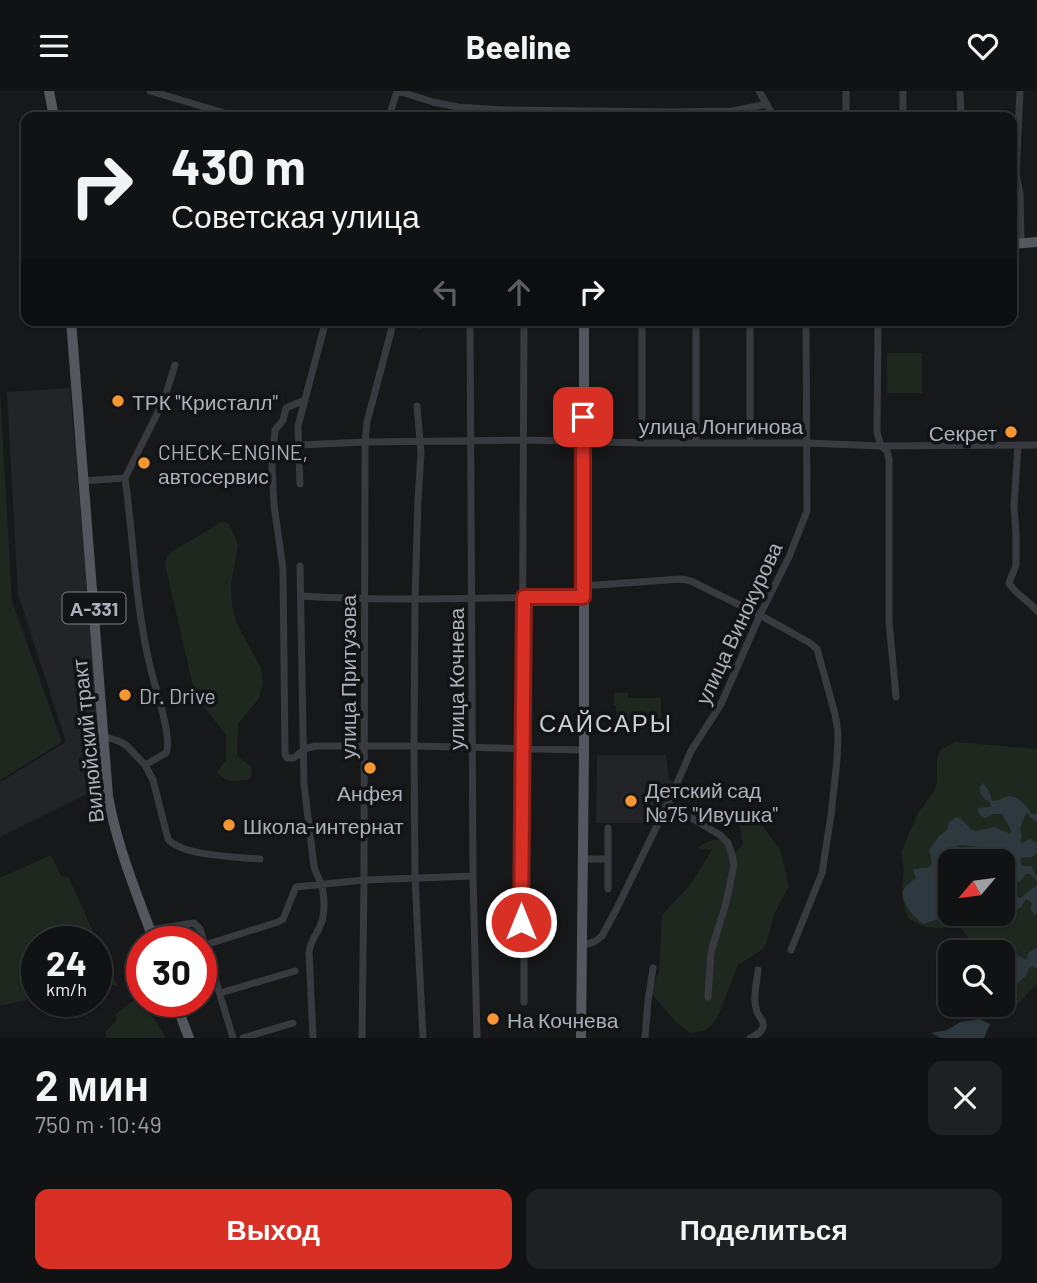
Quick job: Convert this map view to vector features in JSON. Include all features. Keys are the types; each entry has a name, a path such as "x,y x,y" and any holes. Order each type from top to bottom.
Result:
{"main road":[{"path":"49,91 53,112"},
{"path":"1017,244 1037,242"},
{"name":"Вилюйский тракт","path":"71,326 108,796 122,853 149,926"},
{"path":"581,1038 584,859 584,326"},
{"path":"181,1017 189,1038"}],"street":[{"path":"150,91 221,112"},
{"path":"391,112 397,91 458,107 502,110 733,111 766,104"},
{"path":"759,91 771,112"},
{"path":"846,91 846,112"},
{"path":"902,112 903,91"},
{"path":"960,91 961,112"},
{"path":"1017,153 1020,91"},
{"path":"1017,179 1020,194 1017,232"},
{"path":"300,484 298,426 324,326"},
{"name":"улица Притузова","path":"362,1038 365,442 367,422 392,326"},
{"name":"улица Кочнева","path":"470,326 473,876 477,1038"},
{"path":"524,326 521,946 524,958 524,1002"},
{"path":"642,326 642,443"},
{"path":"696,326 696,443"},
{"path":"750,326 750,443"},
{"name":"улица Винокурова","path":"583,945 602,936 668,804 691,751 722,704 807,511 806,326"},
{"path":"878,326 877,432 889,459 890,621 896,697"},
{"path":"145,765 166,753 169,745 144,645 125,478 161,406 175,365"},
{"path":"305,400 289,405 284,411 283,420 275,430 272,467 283,569 285,754 290,759 294,758 304,749 316,746 584,750"},
{"path":"417,406 420,442 415,599 415,878 423,1038"},
{"name":"улица Лонгинова","path":"299,445 524,440 881,446 1037,445"},
{"path":"1018,445 1014,506 1016,565 1009,583 1013,590 1037,611"},
{"path":"83,481 125,478"},
{"path":"300,566 304,785 314,866 321,883 323,901 322,923 310,942 308,960 313,1038"},
{"path":"301,596 365,599 524,597 681,579 691,581 760,615 810,643 817,649 835,714 838,733 837,760 822,873 791,950"},
{"path":"104,736 127,746 145,765 153,780 167,839 173,845 214,855 260,859"},
{"path":"668,804 725,839 732,855 734,865 726,903 711,952 708,997"},
{"path":"608,828 608,889"},
{"path":"584,859 608,859"},
{"path":"217,941 283,919 296,887 364,880 473,876"},
{"path":"175,926 194,923 197,926"},
{"path":"645,1038 653,968"},
{"path":"750,1038 760,1033 763,1027 762,1019 757,1013 755,994 758,970"},
{"path":"220,993 295,971"},
{"path":"217,983 233,1038"},
{"path":"243,1038 293,1024"}],"shaded area":[{"path":"887,353 922,353 922,393 887,393"},
{"path":"70,388 103,786 0,837 0,782 66,742 18,594 7,392"},
{"path":"0,392 12,601 62,742 0,780"},
{"path":"223,521 229,524 238,545 231,584 232,606 237,624 261,668 263,683 259,698 238,724 237,756 251,766 252,774 250,779 236,781 225,779 217,772 226,760 226,735 195,695 165,564 167,556 173,551"},
{"path":"614,693 628,693 628,698 661,698 661,721 627,721 626,730 616,730"},
{"path":"955,742 1037,749 1037,984 1015,1006 1015,940 970,940 960,926 925,927 909,919 905,912 901,853 918,813 934,791 937,783 937,758 940,750"},
{"name":"Детский сад №75 \"Ивушка\"","path":"597,755 666,755 669,780 674,782 657,821 596,823"},
{"path":"983,783 992,801 1012,796 1022,802 1031,814 1037,814 1037,822 1028,813 1025,815 1020,828 1020,841 1022,843 1030,839 1037,843 1037,852 1032,857 1021,858 1020,862 1022,866 1031,866 1037,881 1030,874 1026,874 1015,884 1015,849 981,849 961,845 955,849 938,849 938,919 924,924 909,910 903,891 916,878 913,870 931,866 929,850 947,830 949,822 957,817 976,831 994,827 1011,834 1002,814 985,818 979,813 978,808 991,807 990,802 983,798 980,786"},
{"path":"757,818 780,850 789,886 774,915 766,944 763,949 738,965 712,1025 703,1031 690,1033 676,1022 651,993 659,970 662,915 690,885 712,850 697,848 717,840 735,852 743,845 741,821"},
{"path":"51,855 61,876 69,878 91,926 21,926 21,1001 0,1006 0,878"},
{"path":"1037,885 1037,913 1035,915 1030,908 1030,901 1026,899 1017,909 1015,896 1020,898"},
{"path":"1037,948 1037,969 1033,966 1029,968 1026,976 1015,986 1015,954 1026,960 1029,952"},
{"path":"112,974 118,987 112,985"},
{"path":"126,1006 126,1017 153,1017 166,1038 107,1038 105,1032 116,1021 116,1014"},
{"path":"979,1019 990,1024 984,1038 941,1038 931,1033 947,1030 960,1022"}],"place":[{"name":"ТРК \"Кристалл\"","path":"118,401"},
{"name":"Секрет","path":"1011,432"},
{"name":"CHECK-ENGINE, автосервис","path":"144,463"},
{"name":"Dr. Drive","path":"125,695"},
{"name":"Анфея","path":"370,768"},
{"name":"Детский сад №75 \"Ивушка\"","path":"631,801"},
{"name":"Школа-интернат","path":"229,825"},
{"name":"На Кочнева","path":"493,1019"}],"district":[{"name":"САЙСАРЫ","path":"606,722"}],"route":[{"path":"521,922 524,597 583,597 583,417"}]}
